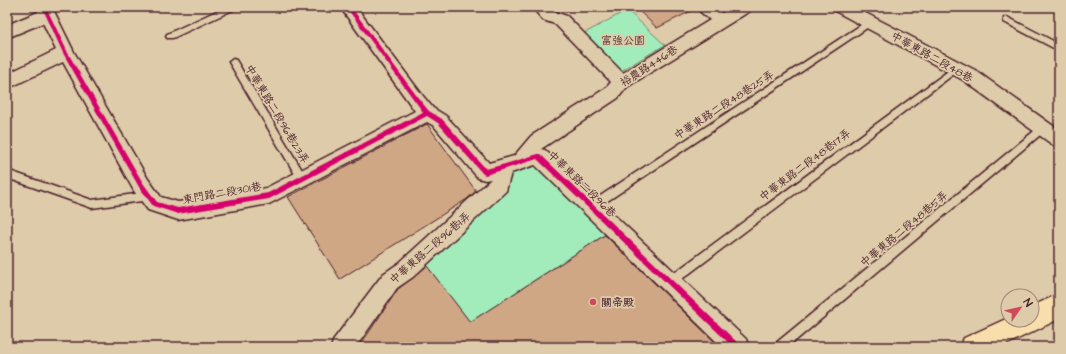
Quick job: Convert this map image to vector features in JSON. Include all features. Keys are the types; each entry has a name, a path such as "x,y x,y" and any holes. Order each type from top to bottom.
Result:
{"main road":[{"path":"1040,316 1059,306"},
{"path":"974,347 1014,328"}],"street":[{"name":"中華東路二段96巷","path":"348,7 427,113 440,121 485,172 502,169 521,160 538,156 738,347"},
{"path":"540,7 549,16 561,20 621,82"},
{"path":"703,7 721,21"},
{"name":"裕農路446巷","path":"521,160 537,141 612,93 621,82 744,7"},
{"name":"中華東路二段48巷","path":"841,7 968,75 1059,140"},
{"name":"東門路二段301巷","path":"46,11 66,53 149,196 155,204 178,211 269,196 427,113"},
{"path":"7,32 46,11"},
{"path":"7,82 66,53"},
{"name":"中華東路二段96巷1弄","path":"342,347 390,281 406,270 499,185 502,169"}],"lane":[{"path":"170,36 232,7"},
{"path":"1007,20 1059,48"},
{"name":"中華東路二段48巷25弄","path":"590,207 870,22"},
{"name":"中華東路二段96巷23弄","path":"233,62 302,178"},
{"name":"中華東路二段48巷17弄","path":"670,282 955,69"},
{"name":"中華東路二段48巷5弄","path":"780,347 1042,129"},
{"path":"7,174 92,204 149,196"}],"green space":[{"name":"富強公園","path":"627,10 665,45 619,72 583,34"},
{"path":"536,159 609,232 470,322 421,259 503,170"}],"building":[{"path":"635,7 694,7 695,9 657,28"},
{"path":"427,124 476,191 467,199 340,279 288,197"},
{"name":"關帝殿","path":"605,235 720,347 359,347 398,289 427,266 470,322"}],"cycle path":[{"path":"44,7 66,53 141,185 155,204 178,211 269,196 427,113"},
{"path":"348,7 417,101 427,113 440,121 485,172 538,156 738,347"}],"place":[{"name":"關帝殿","path":"593,302"}]}
